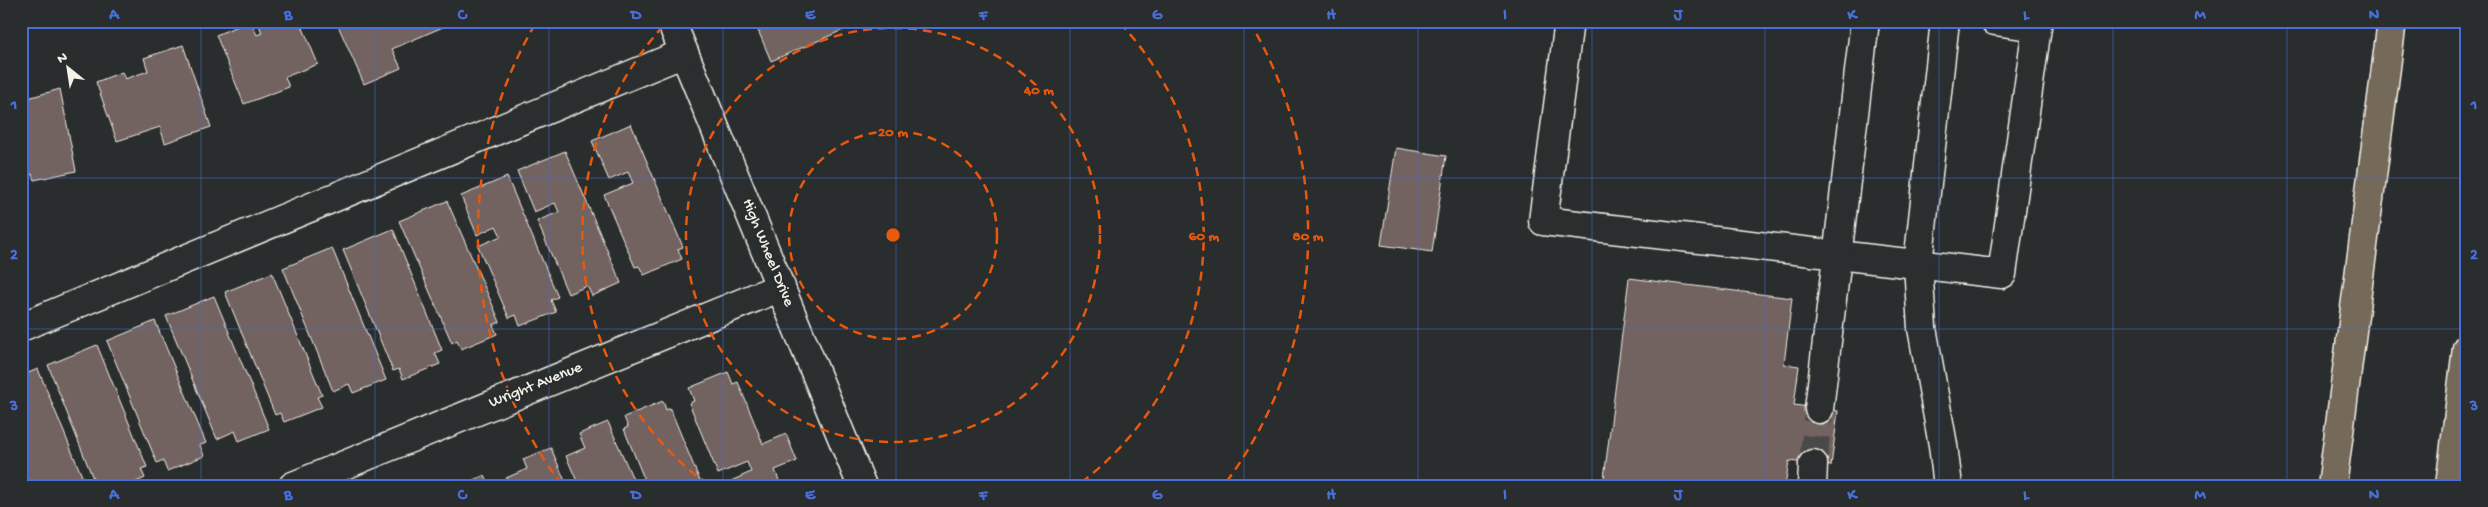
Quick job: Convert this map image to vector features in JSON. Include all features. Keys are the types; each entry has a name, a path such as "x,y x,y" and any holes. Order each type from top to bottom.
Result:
{"highway":[{"path":"2332,486 2392,21"},
{"path":"2450,486 2467,348"}],"street":[{"name":"High Wheel Drive","path":"671,21 862,486"},
{"path":"1569,21 1543,221 2002,274 2037,27 1995,21"},
{"path":"1819,409 1839,255 1865,21"},
{"path":"1945,21 1918,264 1922,328 1943,445 1948,486"},
{"path":"21,327 684,53"},
{"name":"Wright Avenue","path":"293,486 781,287"}],"building":[{"path":"250,21 257,35 262,33 259,25 268,21 300,21 318,64 285,77 289,87 244,104 216,35"},
{"path":"336,21 451,21 452,23 392,49 401,68 364,84"},
{"path":"758,21 864,21 771,61 755,23"},
{"path":"183,45 211,127 165,143 160,127 117,141 96,82 122,72 125,79 148,71 144,58"},
{"path":"60,89 76,171 34,180 32,174 21,176 21,100"},
{"path":"631,124 683,247 678,249 682,259 644,275 639,266 635,267 604,195 633,183 628,172 609,180 592,141"},
{"path":"1396,148 1446,156 1432,252 1381,245"},
{"path":"565,151 621,283 592,296 587,286 568,294 537,221 559,212 555,203 534,212 517,171"},
{"path":"507,177 558,297 551,300 556,312 520,326 516,315 509,318 478,246 501,236 496,226 477,235 461,196"},
{"path":"447,201 500,322 493,325 497,334 461,349 457,340 452,343 399,221"},
{"path":"393,229 442,350 435,353 440,364 403,379 399,369 393,371 343,250"},
{"path":"332,248 386,380 353,393 349,384 333,391 283,268"},
{"path":"272,273 322,395 317,397 322,407 284,422 280,413 275,415 225,292"},
{"path":"1629,278 1792,298 1784,364 1799,366 1794,405 1838,411 1831,466 1789,461 1785,486 1603,486"},
{"path":"214,296 269,429 239,441 235,431 217,439 166,316"},
{"path":"155,321 206,443 200,445 204,456 167,471 163,460 157,463 107,341"},
{"path":"97,345 147,467 141,469 145,478 127,486 96,486 48,365"},
{"path":"38,369 86,486 30,486 21,464 21,376"},
{"path":"728,372 733,384 738,382 763,444 786,434 797,461 775,470 781,486 733,486 731,481 751,472 747,462 718,474 689,403 694,401 689,388"},
{"path":"663,401 666,410 670,408 700,481 703,480 705,486 647,486 624,429 628,427 624,417"},
{"path":"608,422 636,486 579,486 566,456 585,448 579,434"},
{"path":"551,448 567,486 509,486 506,478 527,469 523,459"},
{"path":"485,475 489,484 496,482 497,486 459,486"}],"tunnel":[{"path":"1813,464 1819,409"}]}
